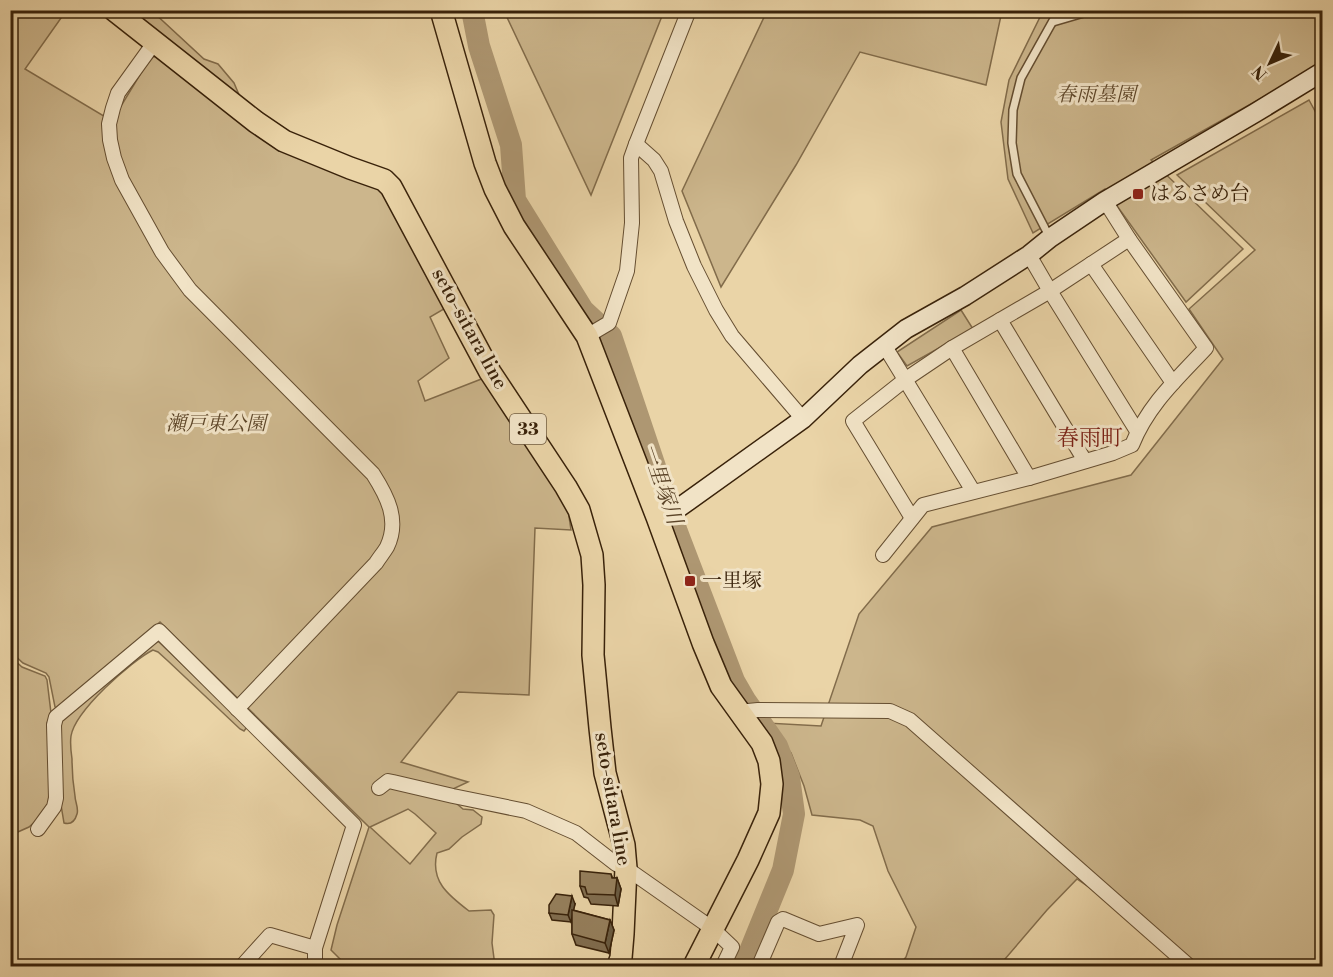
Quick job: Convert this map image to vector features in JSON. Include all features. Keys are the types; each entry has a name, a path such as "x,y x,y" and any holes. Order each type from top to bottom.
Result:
{"main road":[{"name":"seto-sitara line","path":"114,10 153,43 284,141 384,180 391,187 490,372 579,510 592,555 593,655 605,773 624,845 626,868 623,934 618,966"},
{"path":"441,10 485,164 495,189 514,226 589,335 721,686 746,711 770,761 772,784 769,813 756,844 694,966"}],"street":[{"path":"589,335 609,323 627,271 632,223 631,158 689,10"},
{"path":"153,43 118,93 109,124 114,158 122,180 162,252 189,290 374,474 386,494 392,512 392,531 387,547 376,562 237,709"},
{"path":"657,517 680,507 802,419 884,345 906,329 965,296 1029,255 1105,201 1323,72"},
{"path":"636,144 654,160 661,171 676,221 694,266 716,310 732,336 802,419"},
{"path":"883,555 923,505 1029,478 1113,453 1132,445 1137,431 1152,407 1206,348 1105,201"},
{"path":"912,518 853,421 906,379 952,348 1050,291 1129,239"},
{"path":"1029,255 1137,431"},
{"path":"1091,264 1173,383"},
{"path":"1000,320 1085,460"},
{"path":"884,345 974,491"},
{"path":"952,348 1029,478"},
{"path":"38,829 54,807 56,798 54,725 56,717 159,631 354,825 315,948 315,966"},
{"path":"746,711 890,711 910,720 1190,966"},
{"path":"379,788 388,781 526,811 576,833 616,864 626,868 713,929 732,947 723,966"},
{"path":"759,966 778,922 783,919 819,934 857,925 841,966"},
{"path":"242,966 270,935 315,948"}],"lane":[{"path":"1050,238 1017,174 1012,143 1013,110 1021,78 1059,10"},
{"path":"1053,22 1094,10"}],"green space":[{"name":"瀬戸東公園","path":"10,11 66,11 25,69 112,121 144,68 153,57 160,55 382,187 449,306 430,317 449,358 418,381 425,401 484,378 568,510 571,530 535,528 529,695 458,692 401,762 468,782 438,796 450,798 463,809 473,810 482,817 481,824 449,849 437,853 436,872 442,886 469,911 491,910 494,915 492,943 495,966 351,966 343,962 331,950 369,827 160,622 58,710 55,707 49,677 46,673 23,663 11,652","holes":["408,809 436,833 410,864 370,827"]},
{"path":"127,11 152,11 204,59 218,64 234,83 240,97 253,106 254,111"},
{"path":"504,11 664,11 591,195"},
{"path":"767,11 1002,11 986,85 860,52 796,165 721,287 682,191"},
{"name":"春雨墓園","path":"1043,11 1322,11 1322,64 1151,160 1243,249 1186,302 1105,189 1033,233 1008,179 1001,122 1009,80"},
{"path":"1309,100 1322,124 1322,966 1200,966 1077,879 999,966 899,966 906,957 916,927 888,871 873,826 860,820 812,815 791,753 767,723 821,726 859,614 932,527 1131,475 1223,359 1189,309 1255,250 1177,175"},
{"path":"961,310 973,329 907,366 897,352"},
{"path":"156,641 247,727 244,731 240,729 168,661 153,650 118,675 82,714 75,726 71,736 71,745 77,812 72,822 64,823 60,799 57,728 61,718"},
{"path":"10,656 22,667 45,676 51,713 47,723 51,762 48,807 29,827 11,835"}],"building":[{"path":"580,871 611,874 612,878 617,878 615,895 587,894 585,887 580,886"},
{"path":"556,894 572,896 568,915 549,913 549,905"},
{"path":"572,910 610,920 605,943 572,934"}],"waterway":[{"name":"一里塚川","path":"472,10 479,46 511,145 515,200 583,310 611,336 677,532 734,681 777,746 789,777 794,814 783,870 744,966"}],"place":[{"name":"はるさめ台","path":"1138,194"},
{"name":"一里塚","path":"690,581"}],"district":[{"name":"春雨町","path":"1090,438"}]}
